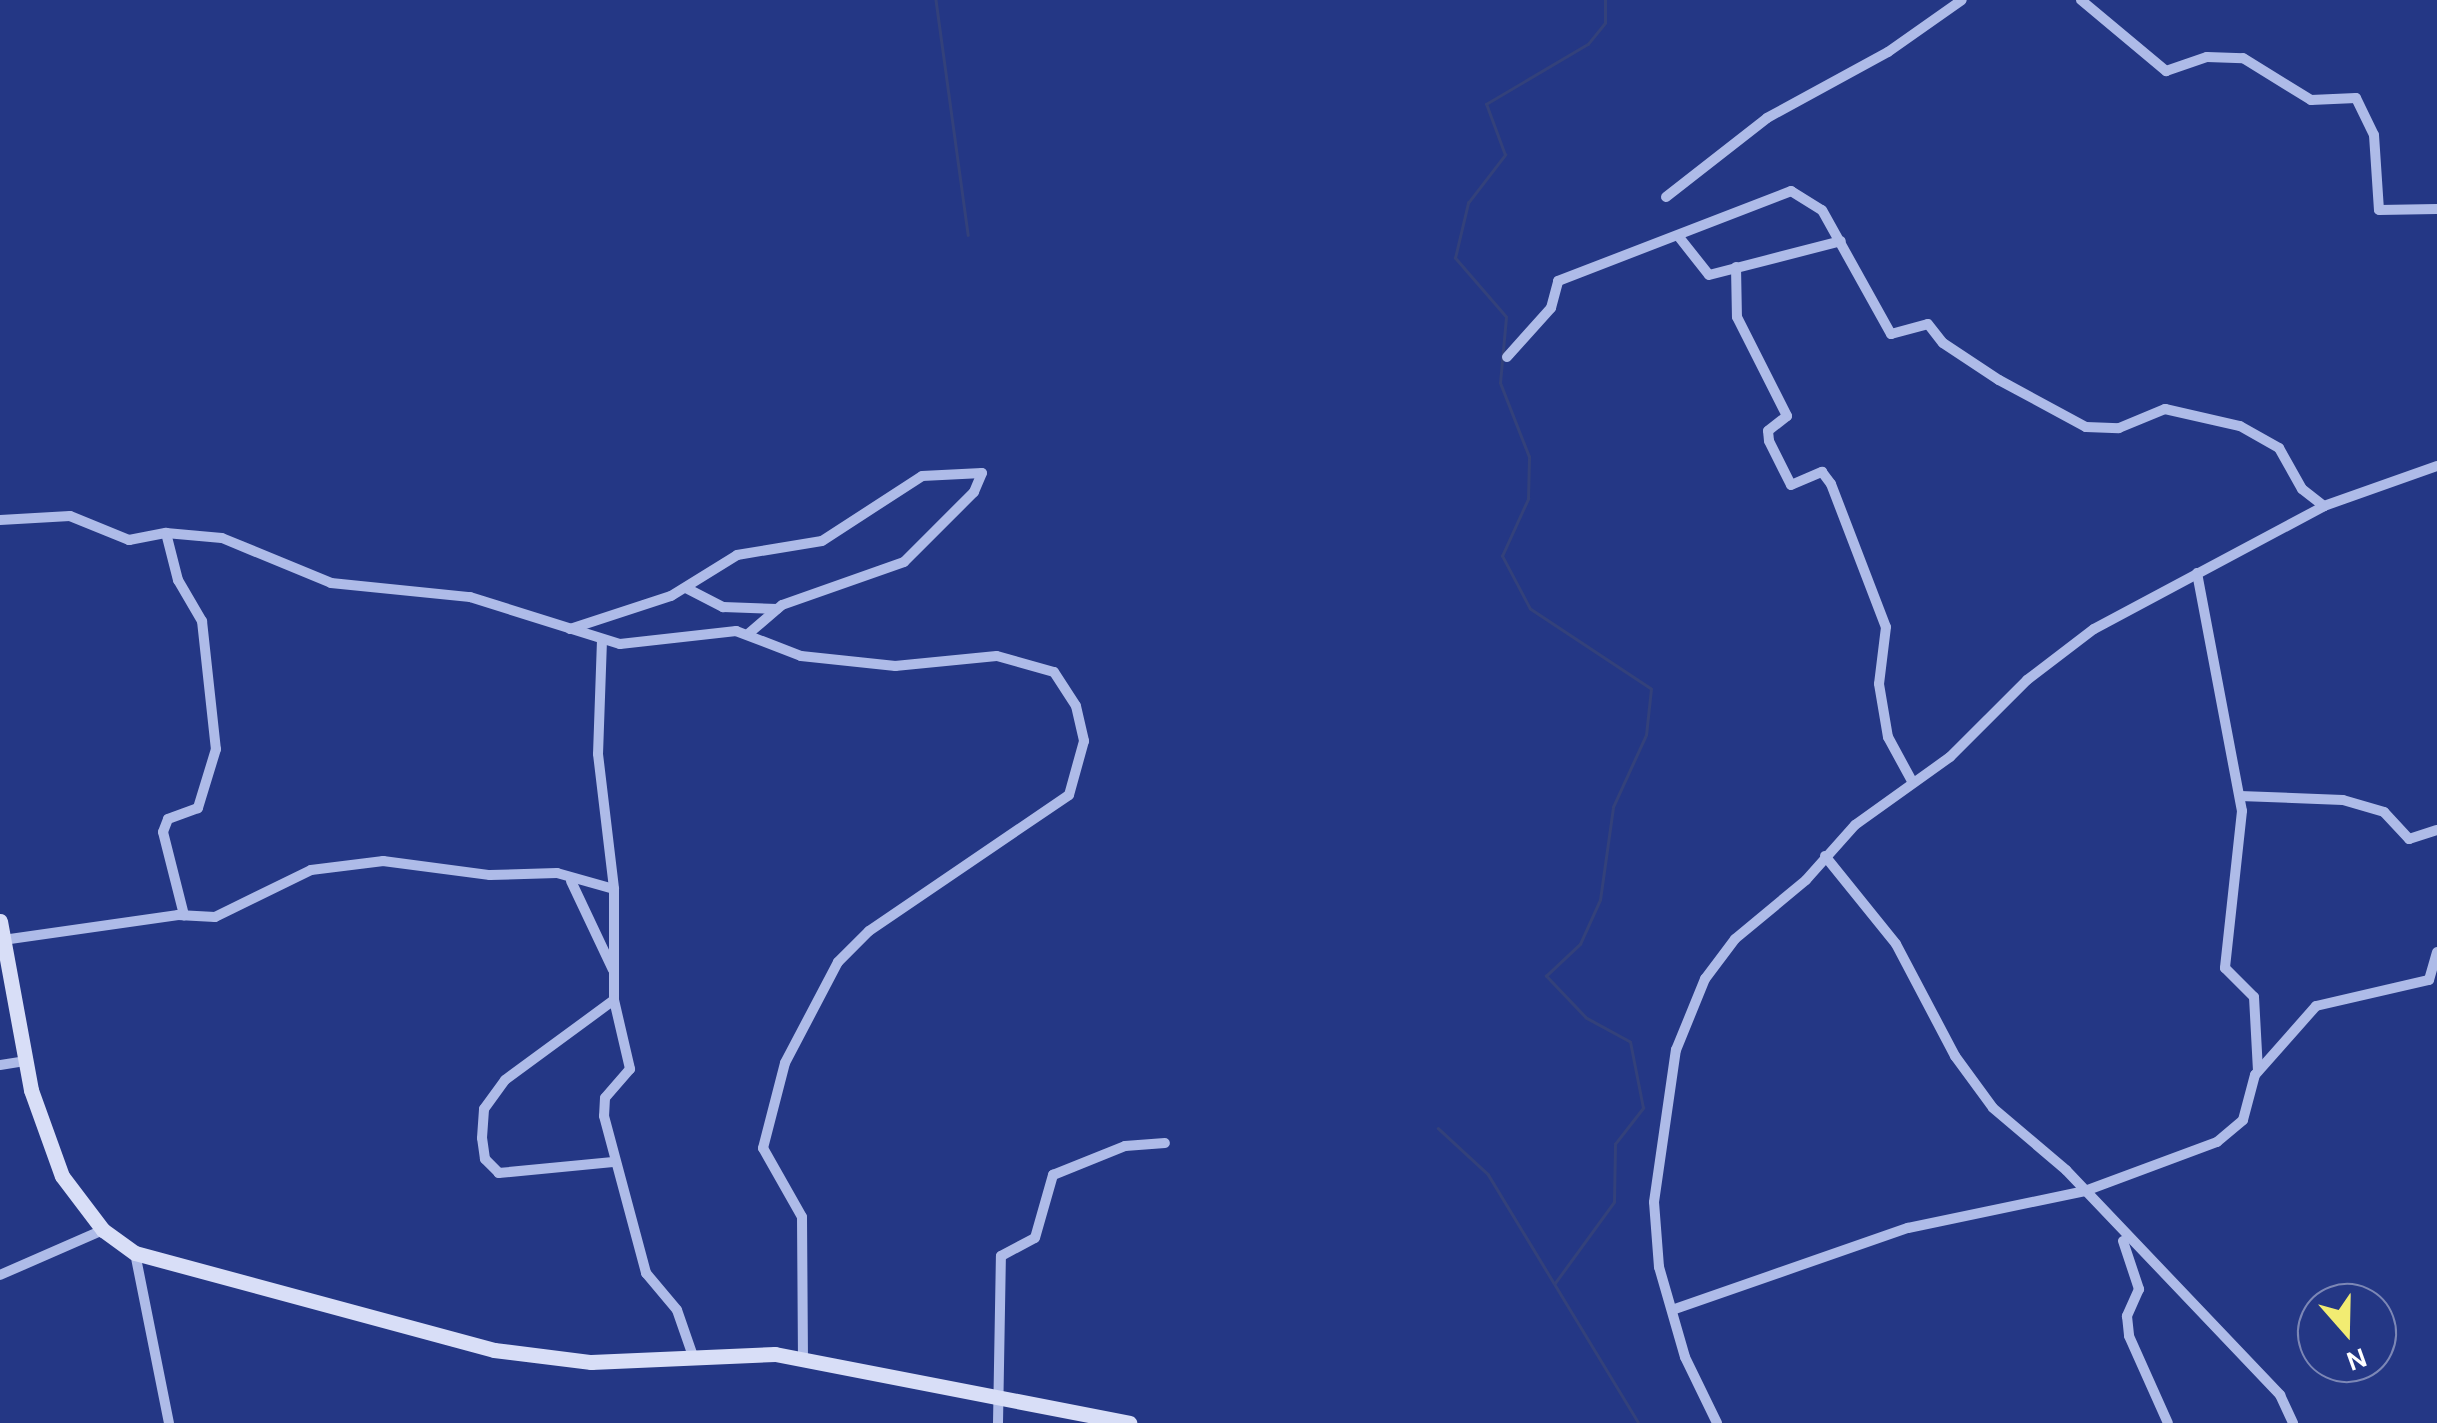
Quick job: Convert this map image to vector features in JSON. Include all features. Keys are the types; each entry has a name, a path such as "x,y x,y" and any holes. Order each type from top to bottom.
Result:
{"street":[{"path":"1666,197 1768,118 1888,52 1962,0"},
{"path":"2081,0 2166,71 2203,57 2243,58 2311,100 2356,98 2374,135 2379,210 2437,209"},
{"path":"1506,357 1551,308 1558,281 1678,238 1790,191 1822,210 1891,334 1928,324 1943,343 2000,380 2086,427 2119,428 2165,409 2240,426 2279,448 2302,489 2324,506"},
{"path":"1678,238 1706,274 1841,241"},
{"path":"1736,268 1737,317 1787,416 1768,431 1769,442 1791,485 1822,472 1831,484 1886,627 1879,684 1888,737 1913,783"},
{"path":"1717,1423 1672,1310 1654,1202 1676,1050 1705,980 1735,939 2072,643 2324,506 2437,466"},
{"path":"564,630 610,621 686,588 737,556 822,541 922,476 982,472 974,492 904,562 778,608 748,634"},
{"path":"0,520 70,516 129,540 166,533 271,552 331,584 470,596 564,630 639,647 748,634 784,652 848,662 997,656 1044,666 1066,686 1084,741 1082,768 1061,804 869,931 838,962 785,1062 763,1148 802,1218 803,1359"},
{"path":"166,533 178,580 202,621 216,749 198,808 168,820 162,832 184,914"},
{"path":"2197,573 2240,796 2242,846 2225,968 2254,997 2258,1072"},
{"path":"686,588 723,607 778,608"},
{"path":"602,640 598,754 614,889 614,1000 630,1069 603,1103 613,1162 646,1273 676,1310 693,1356"},
{"path":"2240,796 2343,800 2384,812 2409,839 2437,830"},
{"path":"1825,856 1896,944 1956,1056 1993,1108 2086,1191 2122,1236 2280,1396 2293,1423"},
{"path":"3,940 184,914 214,918 311,870 384,861 557,873 571,881 614,889"},
{"path":"571,881 613,970"},
{"path":"0,921 25,1060 62,1176 103,1230 135,1254 494,1350 591,1362 693,1356 803,1359 1130,1423"},
{"path":"1672,1310 1908,1228 2086,1191 2234,1132 2258,1072 2319,1004 2429,980 2437,952"},
{"path":"613,1162 499,1174 484,1159 482,1127 484,1109 505,1080 614,1000"},
{"path":"0,1065 25,1060"},
{"path":"998,1423 1001,1256 1036,1238 1052,1175 1125,1146 1165,1143"},
{"path":"0,1276 103,1230"},
{"path":"2122,1236 2139,1289 2126,1316 2129,1336 2168,1423"},
{"path":"135,1254 170,1423"}],"waterway":[{"path":"936,0 968,235"},
{"path":"1555,1283 1614,1202 1615,1144 1643,1108 1630,1042 1586,1018 1546,976 1580,944 1600,900 1613,807 1646,735 1651,689 1530,609 1502,556 1528,499 1529,457 1500,383 1506,317 1455,258 1468,203 1505,155 1486,104 1588,44 1605,23 1605,0"},
{"path":"1438,1128 1488,1174 1639,1423"}]}
